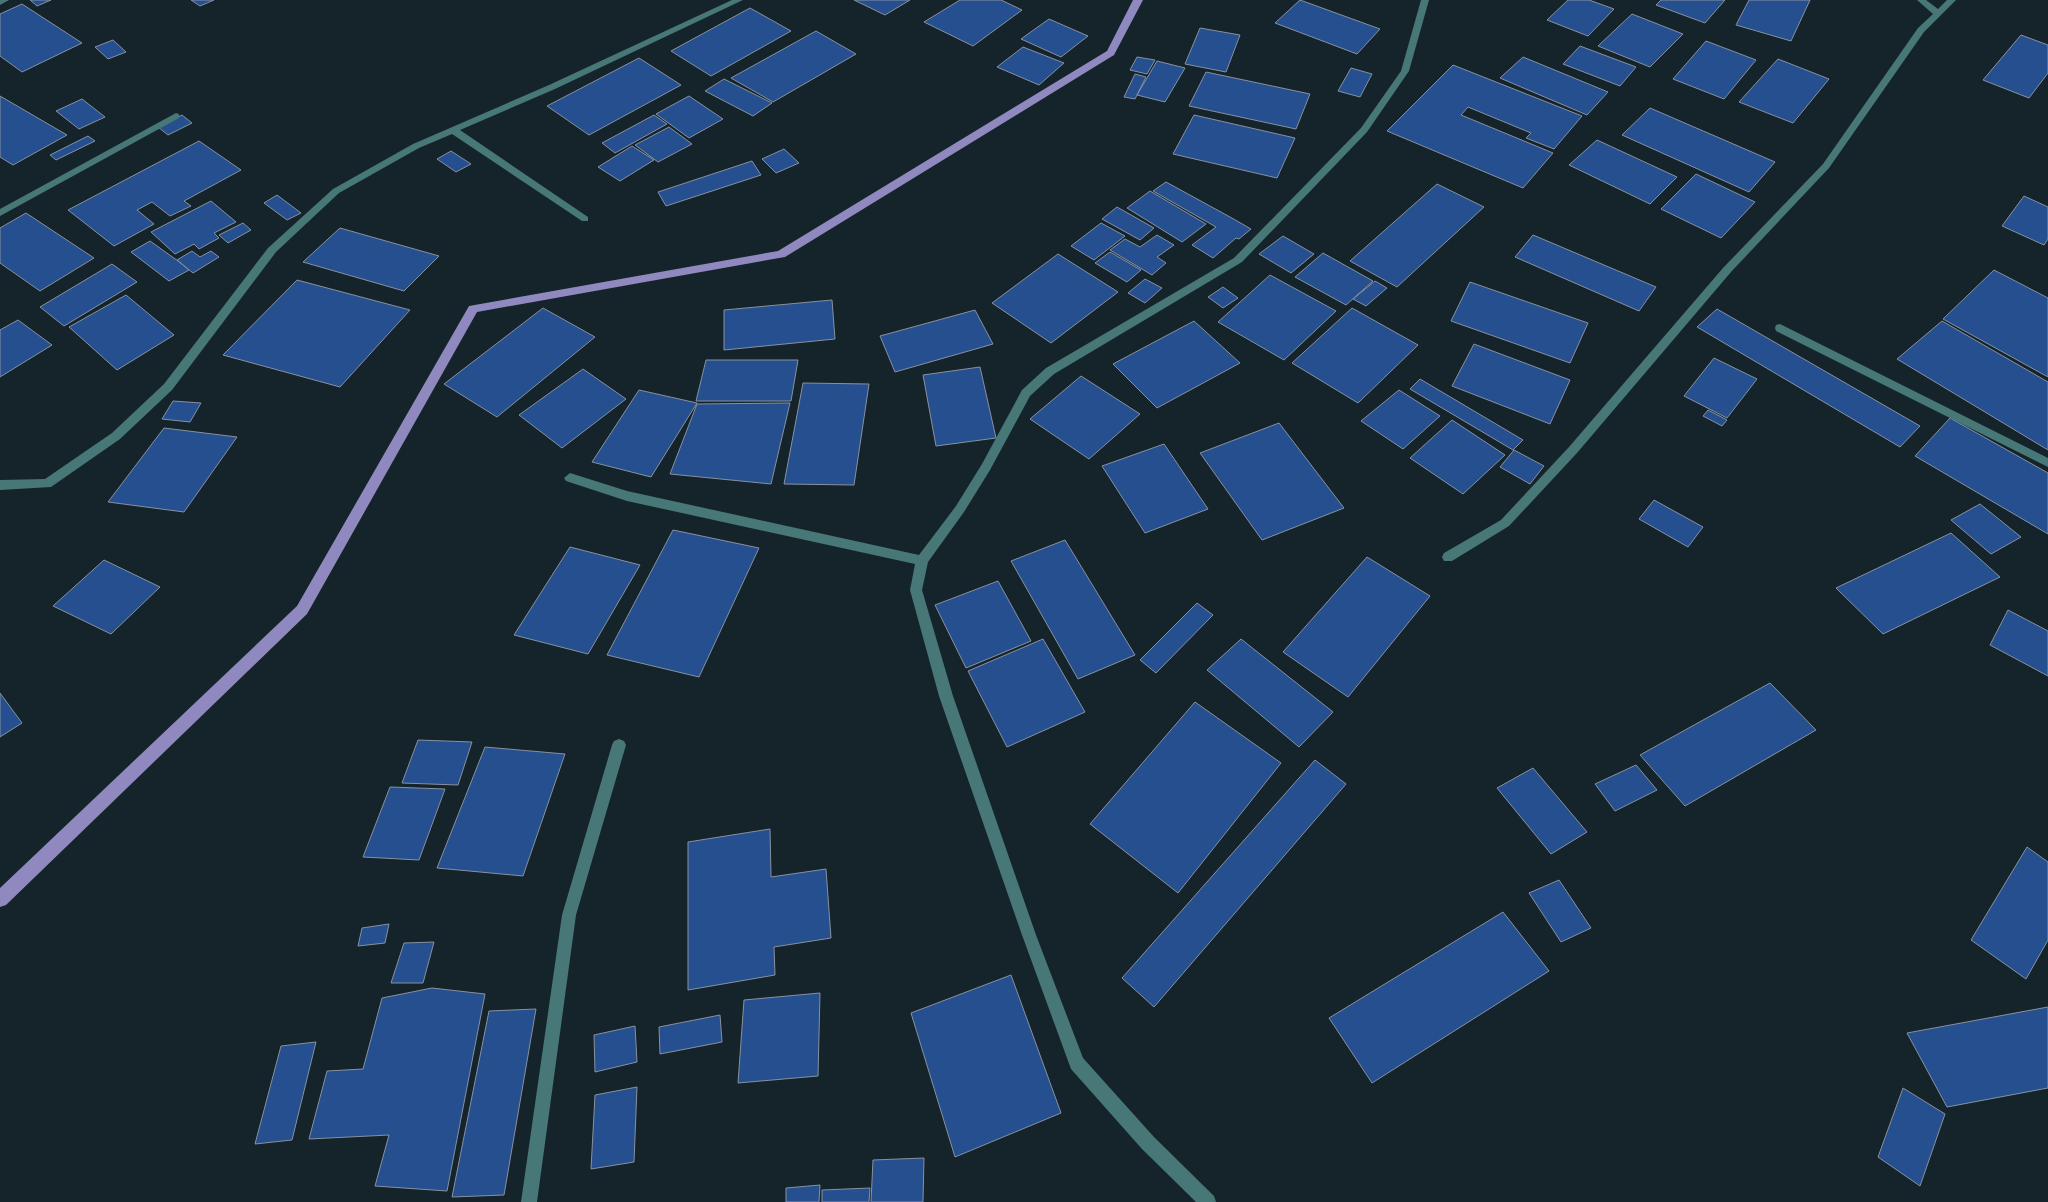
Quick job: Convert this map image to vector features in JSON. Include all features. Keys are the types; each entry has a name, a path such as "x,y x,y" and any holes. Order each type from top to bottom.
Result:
{"street":[{"path":"0,2 5,0"},
{"path":"0,485 47,484 116,436 168,387 272,250 336,191 416,146 552,87 739,0"},
{"path":"1208,1202 1148,1143 1077,1063 1029,935 946,696 916,590 922,561 964,502 999,444 1026,393 1050,371 1238,260 1364,130 1405,71 1425,0"},
{"path":"1921,0 1938,14"},
{"path":"1448,557 1505,523 1573,450 1727,270 1826,166 1921,30 1952,0"},
{"path":"0,213 176,116"},
{"path":"452,130 585,219"},
{"path":"1780,328 2048,463"},
{"path":"570,478 627,496 922,561"},
{"path":"529,1202 569,915 619,745"}],"building":[{"path":"30,0 51,0 37,6"},
{"path":"191,0 214,0 200,6"},
{"path":"854,0 910,0 885,15"},
{"path":"960,0 1001,0 1022,10 973,46 924,22"},
{"path":"1300,0 1380,29 1357,54 1275,23"},
{"path":"1568,0 1589,0 1614,9 1588,36 1547,20"},
{"path":"1661,0 1725,0 1705,23 1656,5"},
{"path":"1749,0 1810,0 1791,41 1736,25"},
{"path":"22,4 82,43 22,72 0,56 0,14"},
{"path":"750,8 791,31 711,76 671,51"},
{"path":"1632,14 1683,34 1650,67 1598,46"},
{"path":"1049,19 1088,36 1061,57 1021,39"},
{"path":"1200,28 1240,35 1226,72 1185,64"},
{"path":"816,31 856,54 773,102 731,78"},
{"path":"2021,35 2048,45 2048,73 2029,98 1983,80"},
{"path":"113,40 126,52 108,59 95,47"},
{"path":"1706,41 1756,60 1724,99 1673,79"},
{"path":"1580,46 1636,67 1620,86 1563,64"},
{"path":"1023,47 1064,63 1039,85 997,67"},
{"path":"1137,57 1155,60 1147,74 1130,70"},
{"path":"1523,57 1608,92 1587,115 1500,78"},
{"path":"639,58 681,85 589,135 547,106"},
{"path":"1778,59 1829,79 1793,123 1739,102"},
{"path":"1157,61 1185,68 1165,102 1137,95"},
{"path":"1453,65 1582,116 1554,149 1526,138 1531,133 1468,107 1461,115 1553,153 1523,188 1387,131"},
{"path":"1351,68 1372,74 1360,97 1338,91"},
{"path":"1206,72 1310,94 1296,129 1189,106"},
{"path":"1135,74 1146,77 1135,99 1124,97"},
{"path":"724,79 772,103 753,116 705,91"},
{"path":"0,96 67,135 13,165 0,157"},
{"path":"689,96 723,119 689,138 656,114"},
{"path":"82,99 105,117 79,129 56,111"},
{"path":"1650,108 1775,162 1749,192 1622,135"},
{"path":"182,115 192,123 168,135 158,127"},
{"path":"654,115 667,124 615,153 602,143"},
{"path":"1194,115 1295,138 1277,178 1173,154"},
{"path":"669,127 692,144 658,162 635,145"},
{"path":"88,136 95,141 56,160 50,155"},
{"path":"1597,140 1677,177 1650,204 1569,165"},
{"path":"199,141 241,170 184,201 191,206 170,216 152,202 137,210 154,224 114,246 68,210"},
{"path":"632,146 654,160 620,181 598,167"},
{"path":"784,149 799,163 776,173 762,159"},
{"path":"451,151 471,164 456,172 437,159"},
{"path":"752,161 761,175 666,206 658,192"},
{"path":"1696,174 1755,202 1721,238 1661,209"},
{"path":"1166,182 1251,229 1239,239 1236,238 1213,258 1192,245 1216,227 1153,191"},
{"path":"1437,184 1484,207 1397,287 1350,261"},
{"path":"1150,191 1206,224 1182,242 1127,208"},
{"path":"277,195 301,213 287,220 264,203"},
{"path":"2024,196 2048,207 2048,239 2044,245 2002,226"},
{"path":"211,201 236,222 214,233 219,238 199,249 194,244 175,254 151,232"},
{"path":"1117,207 1154,228 1140,240 1102,219"},
{"path":"26,213 94,258 40,291 0,263 0,228"},
{"path":"243,223 251,230 228,243 219,235"},
{"path":"1101,223 1125,236 1094,260 1071,246"},
{"path":"340,228 439,256 404,291 303,262"},
{"path":"1157,235 1174,245 1157,257 1166,263 1152,275 1110,250 1125,239 1140,247"},
{"path":"1533,235 1656,287 1639,311 1515,257"},
{"path":"1283,236 1314,254 1291,273 1259,254"},
{"path":"150,241 189,270 169,281 131,252"},
{"path":"192,251 200,257 211,251 219,257 193,273 177,260"},
{"path":"1110,252 1141,270 1127,282 1095,263"},
{"path":"1323,253 1373,281 1346,305 1295,277"},
{"path":"1058,254 1118,292 1051,343 992,303"},
{"path":"112,264 137,282 64,326 40,307"},
{"path":"1994,270 2048,298 2048,377 1943,319"},
{"path":"1270,275 1336,311 1284,360 1218,322"},
{"path":"1145,279 1162,288 1145,303 1128,293"},
{"path":"297,280 410,310 340,387 223,355"},
{"path":"1375,281 1387,288 1366,306 1353,299"},
{"path":"1470,282 1588,323 1570,363 1451,321"},
{"path":"1223,287 1238,298 1223,308 1208,297"},
{"path":"126,295 174,335 117,370 69,327"},
{"path":"832,300 835,339 724,350 724,310"},
{"path":"543,308 595,337 497,417 444,384"},
{"path":"1352,308 1418,345 1358,403 1292,363"},
{"path":"1717,309 1920,426 1900,447 1697,327"},
{"path":"975,310 993,344 895,372 880,336"},
{"path":"18,320 52,345 0,377 0,330"},
{"path":"1194,321 1240,363 1157,408 1113,364"},
{"path":"1942,321 2048,382 2048,450 1897,359"},
{"path":"1474,344 1570,380 1550,424 1452,386"},
{"path":"1714,358 1757,379 1727,418 1684,396"},
{"path":"706,360 798,360 791,401 696,401"},
{"path":"980,367 996,438 936,446 923,375"},
{"path":"583,369 626,399 562,448 519,415"},
{"path":"1081,376 1140,414 1089,459 1030,419"},
{"path":"1420,379 1523,440 1513,450 1410,389"},
{"path":"803,383 869,384 854,485 784,484"},
{"path":"639,390 697,403 651,477 592,462"},
{"path":"1399,390 1440,416 1403,449 1361,421"},
{"path":"173,401 201,403 190,422 162,419"},
{"path":"790,403 771,484 670,474 697,404"},
{"path":"1708,410 1727,420 1722,426 1703,416"},
{"path":"1950,418 2048,473 2048,534 1915,456"},
{"path":"1452,420 1505,455 1463,494 1410,458"},
{"path":"1279,423 1344,508 1262,540 1200,453"},
{"path":"164,428 237,437 184,512 108,502"},
{"path":"1164,444 1208,509 1145,533 1102,466"},
{"path":"1514,450 1544,466 1530,484 1500,467"},
{"path":"1654,500 1703,527 1688,547 1639,519"},
{"path":"1980,504 2021,537 1991,554 1951,520"},
{"path":"673,530 759,548 699,677 607,655"},
{"path":"1951,533 2000,577 1883,634 1836,588"},
{"path":"1065,540 1135,655 1078,679 1011,561"},
{"path":"570,547 640,565 588,654 514,635"},
{"path":"1367,557 1430,596 1348,697 1283,652"},
{"path":"104,560 160,587 111,634 53,606"},
{"path":"998,581 1031,641 966,668 935,605"},
{"path":"1197,603 1213,615 1156,673 1140,660"},
{"path":"2008,610 2048,631 2048,676 1990,645"},
{"path":"1043,639 1085,712 1007,747 968,671"},
{"path":"1241,639 1333,712 1299,747 1207,670"},
{"path":"1770,683 1816,730 1685,806 1640,755"},
{"path":"0,693 22,723 0,737"},
{"path":"1195,702 1281,763 1178,893 1090,824"},
{"path":"418,740 472,742 458,785 402,783"},
{"path":"485,747 565,754 523,876 437,868"},
{"path":"1315,760 1346,784 1154,1007 1122,978"},
{"path":"1636,765 1657,790 1615,811 1595,784"},
{"path":"1533,768 1587,832 1551,854 1497,788"},
{"path":"390,787 445,789 419,860 363,857"},
{"path":"770,829 771,877 826,869 831,938 774,947 775,975 688,990 688,842"},
{"path":"2027,847 2048,862 2048,940 2026,979 1971,940"},
{"path":"1559,880 1591,928 1561,942 1529,893"},
{"path":"1503,912 1549,971 1372,1083 1329,1018"},
{"path":"389,924 385,943 358,946 362,928"},
{"path":"434,942 423,983 391,983 404,943"},
{"path":"1011,975 1061,1113 955,1157 911,1013"},
{"path":"432,988 485,994 447,1191 375,1186 389,1135 309,1139 327,1071 363,1069 382,998"},
{"path":"820,993 818,1076 738,1083 744,1000"},
{"path":"2048,1007 2048,1088 1947,1107 1907,1033"},
{"path":"536,1009 504,1195 452,1197 489,1011"},
{"path":"720,1015 722,1042 660,1054 659,1027"},
{"path":"635,1026 637,1062 595,1072 594,1035"},
{"path":"316,1042 292,1140 255,1144 281,1046"},
{"path":"637,1087 634,1162 591,1169 595,1095"},
{"path":"1903,1088 1945,1114 1920,1186 1878,1157"},
{"path":"924,1158 923,1202 871,1202 873,1160"},
{"path":"820,1185 819,1202 786,1202 786,1188"},
{"path":"870,1188 869,1202 822,1202 822,1190"}],"waterway":[{"path":"0,899 302,610 473,309 781,254 1111,53 1138,0"}]}
